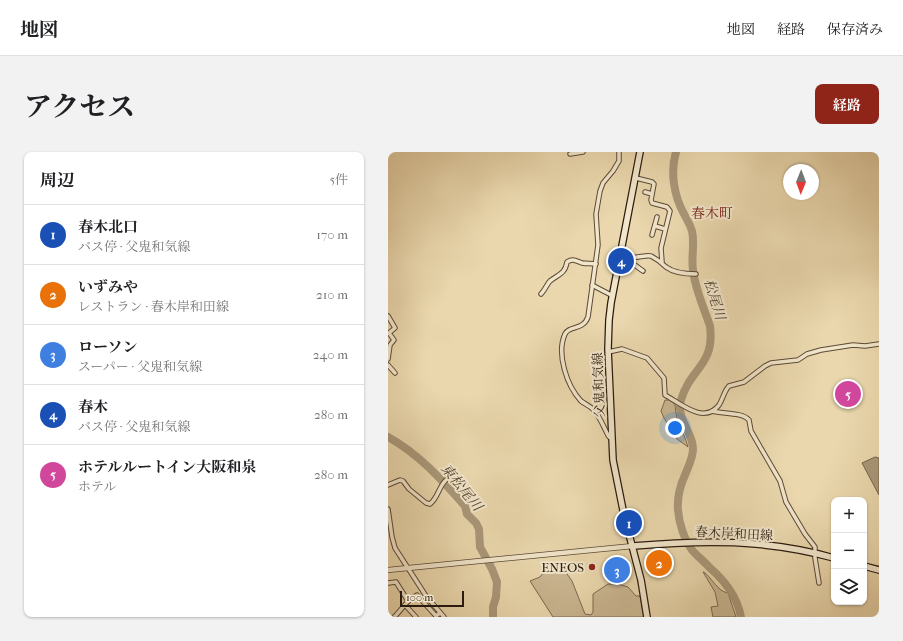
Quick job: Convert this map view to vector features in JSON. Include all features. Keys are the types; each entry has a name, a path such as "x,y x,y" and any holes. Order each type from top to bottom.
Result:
{"main road":[{"name":"父鬼和気線","path":"640,152 609,320 608,352 614,472 633,546 647,617"},
{"name":"春木岸和田線","path":"633,546 692,541 736,542 771,545 815,552 831,557"},
{"path":"867,567 879,570"}],"street":[{"path":"570,154 583,152"},
{"path":"612,438 609,437 592,408 582,402 576,395 564,370 562,358 565,333 568,330 582,326 588,317 598,244 596,214 600,191 602,183 613,171 619,161 619,152"},
{"path":"636,178 652,182 654,184 651,200 652,203 667,207 672,212 665,229 661,248 662,262"},
{"path":"645,192 652,194"},
{"path":"652,235 657,217"},
{"path":"655,226 665,229"},
{"path":"620,259 628,260 651,256 662,262 667,267 686,274 696,274"},
{"path":"541,294 545,290 549,281 564,272 567,262 575,260 596,264"},
{"path":"628,260 643,271"},
{"path":"592,285 613,296"},
{"path":"388,316 395,328 389,334 394,340 390,345 388,359"},
{"path":"608,352 622,349 647,358 664,378 665,395 688,409 704,414 712,411 719,405 729,386 744,382 771,363 798,360 807,354 821,350 853,345 865,346 879,344"},
{"path":"388,365 395,373"},
{"path":"712,411 724,414 741,415 749,420 751,432 780,481 786,502 805,534 815,547 815,558 819,583"},
{"path":"388,485 400,480 403,481 408,489 426,503 430,504 439,492 441,484 446,480"},
{"path":"388,509 395,548 426,596 444,617"},
{"path":"388,570 633,546"},
{"path":"388,583 396,582 408,601"},
{"path":"394,617 408,601 417,595 436,616 440,613"},
{"path":"405,605 416,617"}],"shaded area":[{"path":"665,400 669,400 675,404 678,422 688,447 677,439 664,418 661,411"},
{"path":"875,457 879,458 879,495 862,463"},
{"path":"561,566 565,567 567,574 572,581 585,614 591,615 593,612 593,594 608,584 618,584 628,587 636,596 640,596 644,617 553,617 530,581 540,577 544,572 558,570"},
{"path":"703,572 721,590 728,593 736,617 713,617 711,607 718,606 715,592"}],"waterway":[{"name":"松尾川","path":"676,152 673,168 675,192 692,231 694,277 710,326 711,339 709,350 705,359 685,389 681,400 681,414 692,443 693,452 679,492 679,515 682,531 689,546 730,589 737,602 741,617"},
{"name":"東松尾川","path":"388,437 410,451 430,468 465,506 467,514 476,523 479,529 480,547 497,582 493,617"}],"place":[{"name":"春木","path":"621,261"},
{"name":"ホテルルートイン大阪和泉","path":"848,394"},
{"name":"春木北口","path":"629,523"},
{"name":"いずみや","path":"659,563"},
{"name":"ENEOS","path":"592,567"},
{"name":"ローソン","path":"617,570"}],"district":[{"name":"春木町","path":"712,213"}]}
